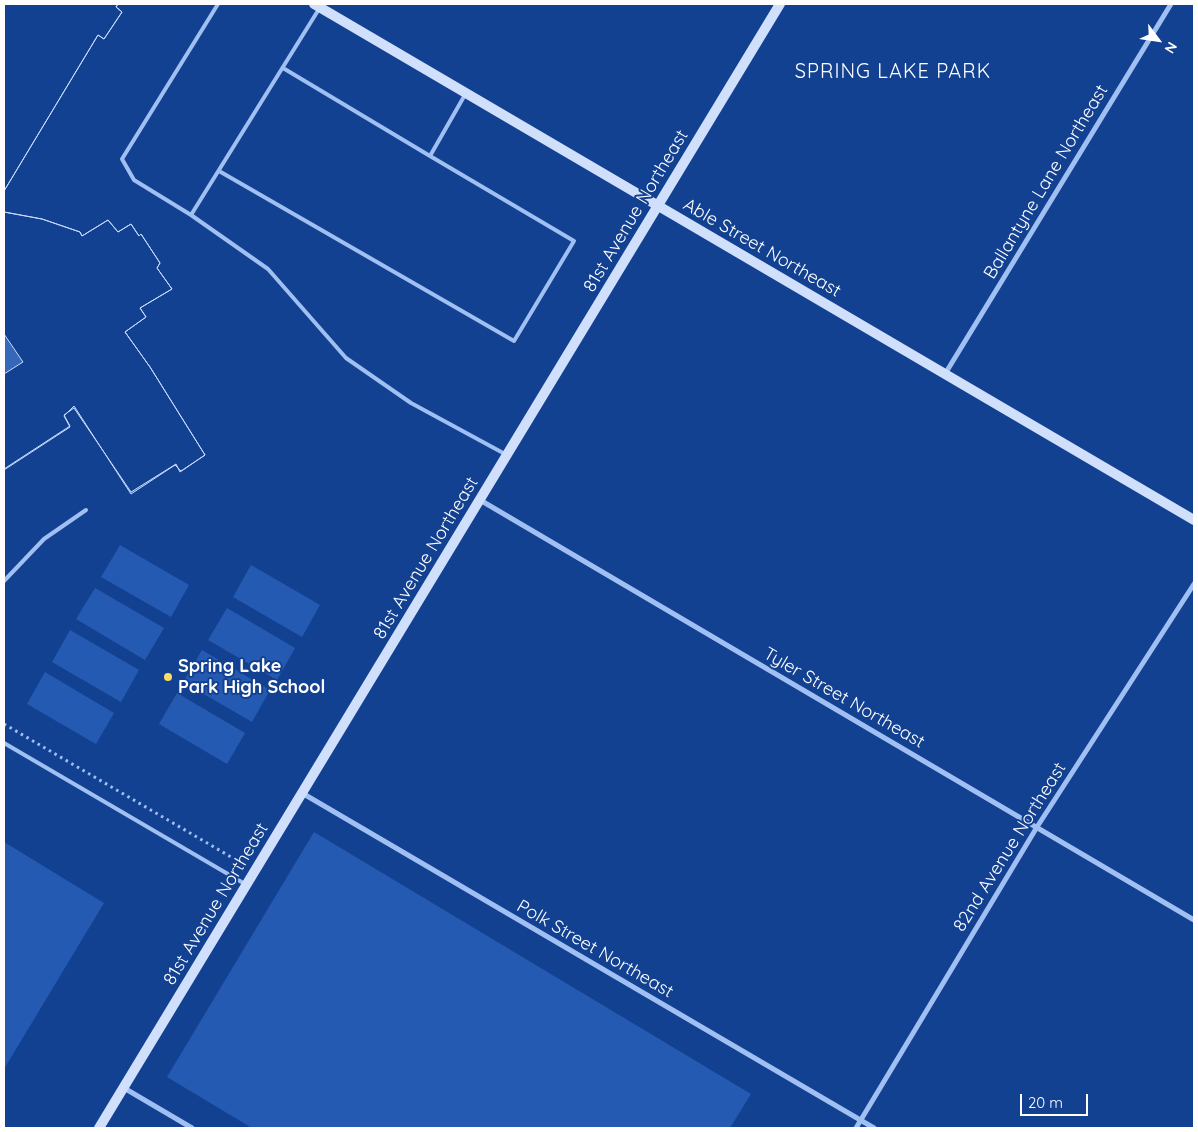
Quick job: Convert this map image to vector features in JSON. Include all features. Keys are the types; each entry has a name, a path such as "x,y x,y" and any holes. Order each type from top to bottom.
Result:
{"street":[{"name":"81st Avenue Northeast","path":"99,1128 780,4"},
{"name":"Ballantyne Lane Northeast","path":"945,374 1171,4"},
{"name":"Able Street Northeast","path":"317,6 1194,520"},
{"name":"Tyler Street Northeast","path":"480,500 1194,920"},
{"name":"82nd Avenue Northeast","path":"856,1128 1037,827 1194,584"},
{"name":"Polk Street Northeast","path":"302,793 874,1128"},
{"path":"124,1088 192,1128"}],"lane":[{"path":"218,4 122,159 134,180 191,215 268,269 346,358 411,403 507,456"},
{"path":"191,215 283,68 317,6"},
{"path":"219,171 514,341 574,241 283,68"},
{"path":"430,156 466,93"},
{"path":"4,581 44,539 86,510"},
{"path":"4,743 247,885"}],"path":[{"path":"4,724 231,857"}],"shaded area":[{"path":"120,545 189,585 171,617 101,577"},
{"path":"251,565 320,605 302,637 233,597"},
{"path":"95,588 164,628 145,660 76,619"},
{"path":"227,608 295,648 277,680 208,640"},
{"path":"70,630 139,670 121,702 52,662"},
{"path":"202,650 270,690 252,722 183,682"},
{"path":"45,672 114,713 96,744 27,704"},
{"path":"177,693 245,733 227,764 159,724"},
{"path":"314,832 751,1094 730,1128 252,1128 167,1077"},
{"path":"4,842 104,903 4,1069"}],"building":[{"path":"4,4 118,4 116,7 122,12 104,39 98,35 4,191"},
{"path":"4,4 118,4 116,7 122,12 104,39 98,35 4,191"},
{"path":"4,212 42,219 80,232 82,236 108,220 118,232 131,224 139,236 141,234 160,263 157,268 172,289 140,308 146,317 125,332 150,367 205,455 181,471 175,465 131,494 74,406 64,416 70,427 4,470 4,374 23,362 4,334"},
{"path":"4,212 42,219 80,232 82,236 108,220 118,232 131,224 139,236 141,234 160,263 157,268 172,289 140,308 146,317 125,332 150,367 205,455 180,472 176,464 131,492 74,408 64,415 70,426 4,469"}],"place":[{"name":"Spring Lake Park High School","path":"168,677"}],"district":[{"name":"SPRING LAKE PARK","path":"893,72"}]}
